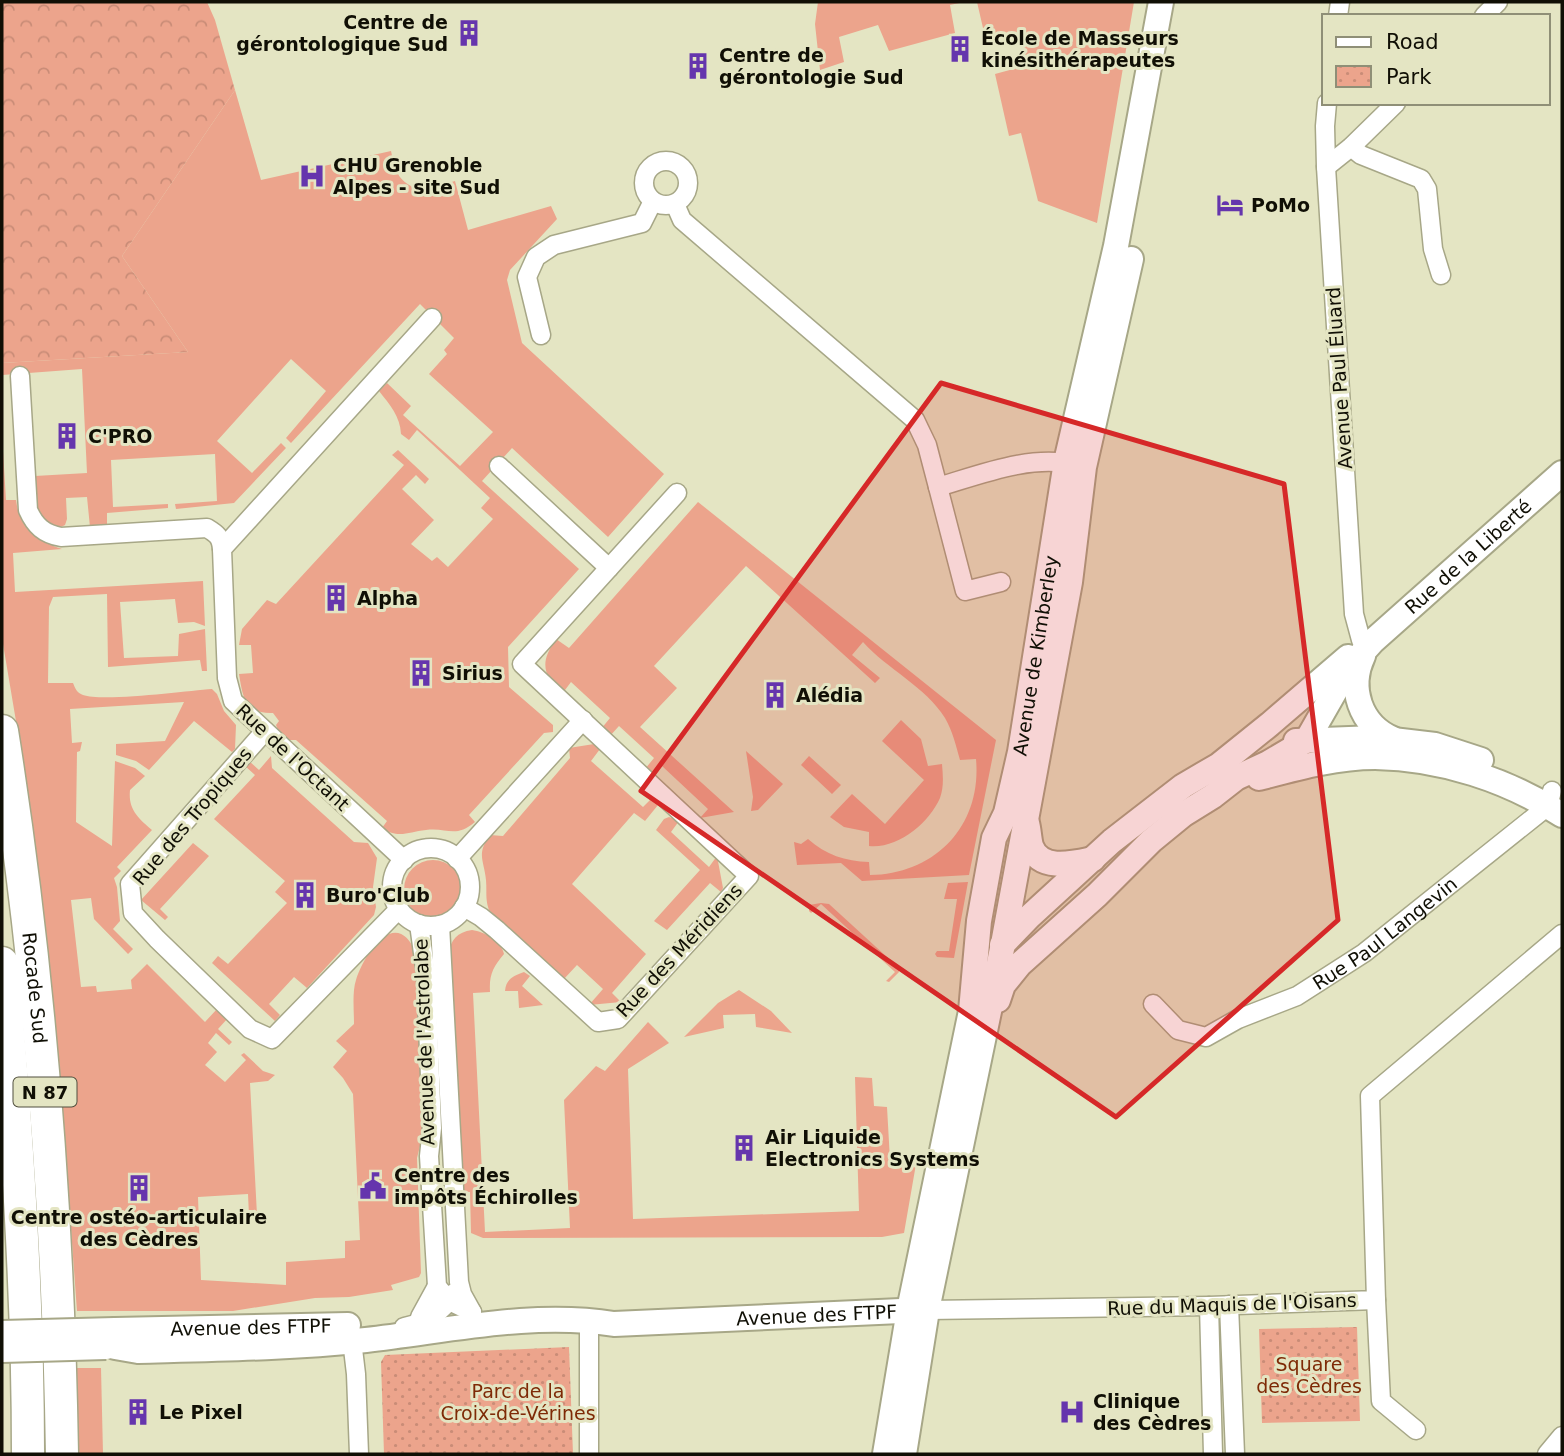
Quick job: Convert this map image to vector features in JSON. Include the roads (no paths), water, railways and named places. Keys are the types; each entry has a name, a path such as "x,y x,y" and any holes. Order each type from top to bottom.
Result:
{"highway":[{"name":"Rocade Sud","path":"2,732 27,907 46,1093 56,1261 62,1454"},
{"name":"Rocade Sud","path":"2,964 23,1221 28,1339 27,1454"}],"street":[{"name":"Avenue de Kimberley","path":"918,1310 971,1011 980,912 994,838 1016,815 1028,710 1161,2"},
{"name":"Avenue de Kimberley","path":"1075,465 1134,243 1169,60 1175,2"},
{"name":"Avenue Paul Éluard","path":"1327,105 1326,167 1354,614 1367,645"},
{"path":"1326,167 1394,105"},
{"path":"1351,147 1361,155 1421,179 1427,189 1433,249 1441,275"},
{"path":"669,161 682,167 689,180 685,195 675,204 667,206 653,201 645,189 646,175 655,164 669,161"},
{"path":"541,335 528,283 529,270 536,257 554,244 642,223 653,201"},
{"path":"675,204 682,220 915,420 927,445 965,591 1000,582"},
{"path":"222,549 432,318"},
{"path":"20,376 28,510 41,530 61,537 207,528 221,539 222,549"},
{"path":"938,487 1025,463 1075,465"},
{"path":"499,466 610,568"},
{"name":"Rue de la Liberté","path":"1219,765 1367,645 1562,473"},
{"path":"457,859 583,720 522,664 677,493"},
{"name":"Rue de l'Octant","path":"222,549 227,678 233,701 404,860"},
{"path":"1367,645 1357,669 1356,684 1359,696 1367,721 1379,733 1397,740"},
{"name":"Rue de la Liberté","path":"1213,796 1236,778 1268,764 1307,740 1348,670 1367,645"},
{"name":"Rue de la Liberté","path":"1307,740 1301,733 1299,713 1329,674"},
{"name":"Rue des Méridiens","path":"464,907 497,930 598,1022 618,1019 749,876 583,720"},
{"name":"Rue des Tropiques","path":"265,731 130,884 133,913 250,1029 272,1039 399,909"},
{"path":"971,1011 986,968 1003,944 1093,859 1183,786 1219,765 1266,747 1307,740 1376,738 1435,745 1497,765 1556,803"},
{"path":"1307,740 1315,751 1325,757 1344,760"},
{"path":"957,1163 979,1104 997,1004 1003,985 1020,964 1151,841 1184,814 1213,796 1250,780 1300,767 1375,757 1451,767 1556,803"},
{"name":"Rue Paul Langevin","path":"1153,1004 1178,1030 1206,1037 1238,1019 1297,996 1364,953 1556,803"},
{"path":"1016,815 1038,857 1047,862 1067,864 1093,859"},
{"path":"1016,815 989,919 990,930 1003,944 1027,949 1040,947"},
{"path":"427,849 438,849 457,859 470,884 464,907 450,921 440,925 419,924 409,919 399,909 393,895 397,868 411,854 427,849"},
{"name":"Avenue de l'Astrolabe","path":"419,924 426,975 432,1128 429,1156 437,1286"},
{"name":"Avenue de l'Astrolabe","path":"440,925 459,1282 472,1312"},
{"name":"Rue du Maquis de l'Oisans","path":"918,1310 1209,1306 1376,1300 1370,1096 1562,934"},
{"path":"885,1454 918,1310 957,1163 1003,944"},
{"path":"435,1311 459,1282"},
{"path":"435,1311 437,1286"},
{"path":"435,1311 437,1286"},
{"path":"1376,1300 1381,1401 1416,1430"},
{"path":"1229,1305 1235,1454"},
{"path":"1209,1306 1213,1454"},
{"path":"904,1454 918,1310"},
{"name":"Avenue des FTPF","path":"2,1333 115,1338 351,1334 497,1321 589,1320 614,1324 918,1310"},
{"name":"Avenue des FTPF","path":"2,1350 115,1338 138,1351 322,1344 435,1311 472,1312 497,1321"},
{"path":"589,1320 589,1454"},
{"path":"351,1334 356,1374 359,1454"},
{"path":"1547,1454 1562,1436"}],"place":[{"name":"Centre de gérontologique Sud","path":"469,33"},
{"name":"École de Masseurs kinésithérapeutes","path":"960,49"},
{"name":"Centre de gérontologie Sud","path":"698,66"},
{"name":"CHU Grenoble Alpes - site Sud","path":"312,176"},
{"name":"PoMo","path":"1230,205"},
{"name":"C'PRO","path":"67,436"},
{"name":"Alpha","path":"336,598"},
{"name":"Sirius","path":"421,673"},
{"name":"Alédia","path":"775,695"},
{"name":"Buro'Club","path":"305,895"},
{"name":"Air Liquide Electronics Systems","path":"744,1148"},
{"name":"Centre des impôts Échirolles","path":"373,1186"},
{"name":"Centre ostéo-articulaire des Cèdres","path":"139,1188"},
{"name":"Le Pixel","path":"138,1412"},
{"name":"Clinique des Cèdres","path":"1072,1412"}],"park label":[{"name":"Square des Cèdres","path":"1309,1375"},
{"name":"Parc de la Croix-de-Vérines","path":"518,1402"}]}
